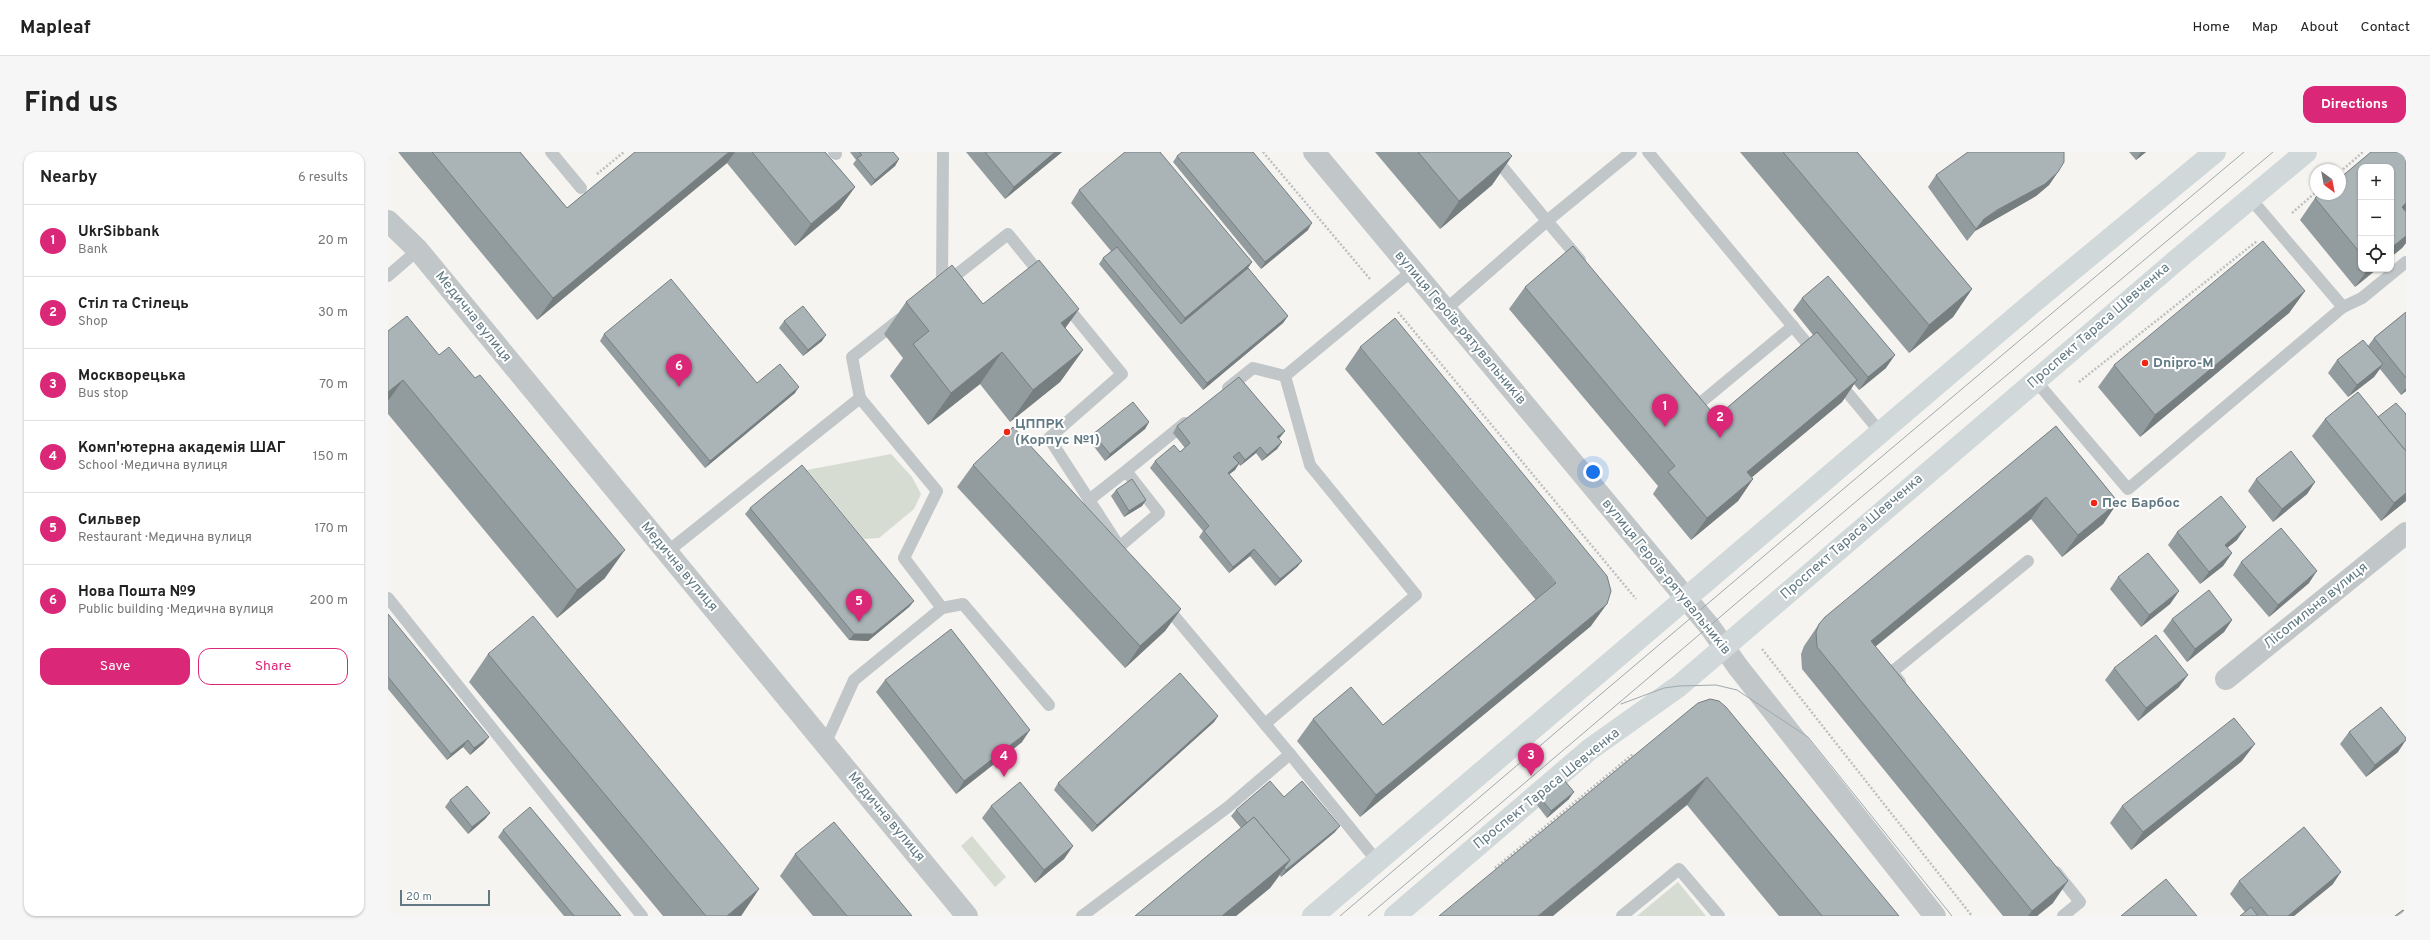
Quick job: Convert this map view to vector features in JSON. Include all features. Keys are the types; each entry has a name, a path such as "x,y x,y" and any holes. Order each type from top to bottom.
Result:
{"main road":[{"path":"1313,916 2030,305 2215,152"},
{"name":"Проспект Тараса Шевченка","path":"1395,916 1589,750 1679,686 2035,380 2306,152"}],"street":[{"name":"вулиця Героїв-рятувальників","path":"1314,152 1685,598 1935,916"},
{"name":"Медична вулиця","path":"388,221 418,250 967,916"},
{"name":"Лісопильна вулиця","path":"2226,679 2406,533"}],"lane":[{"path":"551,152 581,188"},
{"path":"942,287 943,152"},
{"path":"1490,152 1588,270"},
{"path":"1445,310 1547,221 1631,152"},
{"path":"1648,152 1822,361"},
{"path":"2250,198 2343,307"},
{"path":"930,296 1008,234 1048,283"},
{"path":"388,276 418,250"},
{"path":"2035,380 2128,490 2343,307 2362,298 2406,262"},
{"path":"1285,376 1412,271"},
{"path":"1058,295 1122,374 1049,438 1119,547 1129,559"},
{"path":"912,310 852,357 860,398 937,491 904,558 942,608"},
{"path":"1684,386 1699,404 1793,326"},
{"path":"1216,398 1253,368 1285,376"},
{"path":"1831,372 1881,432"},
{"path":"1264,724 1416,595 1310,465 1285,376"},
{"path":"667,552 860,398"},
{"path":"1089,500 1198,413"},
{"path":"1119,547 1159,513 1126,471"},
{"path":"1906,690 1892,672 2028,561"},
{"path":"1157,595 1377,861"},
{"path":"388,598 642,916"},
{"path":"825,744 854,680 942,608 963,604 1049,704"},
{"path":"1082,916 1228,806 1290,754"},
{"path":"2051,865 2080,902 2063,916"},
{"path":"1622,916 1679,869 1719,916"}],"path":[{"path":"1263,152 1636,599"},
{"path":"2346,167 2363,152"},
{"path":"1762,649 1972,916"}],"shaded area":[{"path":"891,454 912,477 921,494 914,509 879,538 864,539 807,470"},
{"path":"972,836 1006,877 995,887 961,846"},
{"path":"1678,882 1706,916 1637,916"}],"building":[{"path":"432,152 520,152 567,208 635,152 729,152 553,298"},
{"path":"752,152 825,152 855,187 811,224"},
{"path":"859,152 893,152 899,159 875,180 857,158 862,155"},
{"path":"985,152 1055,152 1014,187"},
{"path":"1125,152 1160,152 1252,262 1185,318 1079,190"},
{"path":"1182,152 1253,152 1312,223 1265,262 1177,156"},
{"path":"1418,152 1508,152 1512,156 1459,201"},
{"path":"1783,152 1857,152 1972,289 1929,325"},
{"path":"1968,152 2064,152 2064,162 2058,172 2045,184 1997,210 1984,219 1976,229 1936,175"},
{"path":"2371,152 2406,152 2406,203 2402,207 2406,212 2406,236 2394,246 2394,164 2358,164 2358,250 2317,200 2346,200 2346,173"},
{"path":"2263,241 2305,291 2155,415 2114,365"},
{"path":"1573,246 1716,417 1817,332 1857,380 1747,472 1753,479 1707,518 1668,472 1675,466 1525,287"},
{"path":"1117,247 1181,324 1248,268 1288,316 1207,383 1103,258"},
{"path":"1039,260 1079,309 1061,323 1083,350 1033,390 1002,352 951,393 913,344 929,331 906,302 952,265 983,304"},
{"path":"1828,276 1895,355 1868,377 1802,298"},
{"path":"671,279 757,383 780,364 799,387 710,461 604,334"},
{"path":"803,306 826,335 808,350 784,321"},
{"path":"2406,312 2406,378 2374,338"},
{"path":"407,316 439,355 449,347 475,378 480,375 625,550 577,590 403,380 388,392 388,331"},
{"path":"1395,318 1607,576 1611,591 1607,604 1376,795 1313,719 1351,687 1383,725 1556,583 1360,347"},
{"path":"2363,340 2383,364 2357,385 2337,360"},
{"path":"1239,377 1285,431 1277,437 1282,442 1267,455 1260,447 1245,460 1239,452 1233,457 1239,463 1228,473 1302,561 1280,579 1254,549 1233,567 1204,531 1209,526 1155,461 1174,445 1180,452 1190,443 1177,426"},
{"path":"2358,392 2406,451 2406,493 2394,503 2325,419"},
{"path":"1133,402 1149,422 1110,454 1093,434"},
{"path":"2396,403 2406,414 2406,451 2378,417"},
{"path":"2056,426 2118,502 2078,535 2046,497 1871,641 2068,881 2032,911 1817,647 1816,632 1819,624 1825,617"},
{"path":"1013,427 1181,609 1140,646 973,465"},
{"path":"2291,451 2315,482 2282,509 2256,479"},
{"path":"802,465 914,601 873,634 854,634 750,508"},
{"path":"1132,479 1146,500 1129,511 1116,490"},
{"path":"2221,496 2246,527 2225,545 2232,553 2209,572 2177,532"},
{"path":"2281,528 2317,571 2278,605 2241,562"},
{"path":"2148,553 2179,591 2149,615 2118,577"},
{"path":"2209,590 2232,620 2195,649 2172,619"},
{"path":"388,614 489,737 474,748 468,740 451,754 388,677"},
{"path":"533,616 759,889 727,916 706,916 488,654"},
{"path":"951,629 1030,730 964,781 885,680"},
{"path":"2156,635 2188,675 2146,708 2114,668"},
{"path":"1180,673 1218,716 1097,825 1058,783"},
{"path":"1710,699 1719,701 1726,707 1899,916 1822,916 1707,777 1538,916 1439,916 1698,703"},
{"path":"2381,707 2406,738 2406,740 2375,765 2349,732"},
{"path":"2234,718 2255,744 2143,832 2122,806"},
{"path":"1564,780 1574,792 1551,811 1541,799"},
{"path":"1270,781 1284,797 1302,781 1340,826 1286,870 1284,868 1290,860 1254,817 1247,823 1236,810"},
{"path":"1020,782 1073,846 1044,870 991,806"},
{"path":"467,786 490,813 472,827 450,800"},
{"path":"530,807 621,916 574,916 503,830"},
{"path":"1254,817 1290,860 1222,916 1135,916"},
{"path":"834,822 912,916 847,916 795,854"},
{"path":"2304,827 2341,872 2288,916 2268,916 2239,881"},
{"path":"2166,879 2197,916 2121,916"},
{"path":"2251,907 2258,916 2240,916"},
{"path":"2403,910 2406,913 2406,916 2395,916"}],"tram line":[{"path":"1340,916 1565,724 2244,152"},
{"path":"1368,916 1859,499 2273,152"},
{"path":"1621,704 1664,688 1679,686 1716,685 1737,690 1808,737 1952,916"}],"place":[{"name":"Dnipro-M","path":"2145,363"},
{"name":"Нова Пошта №9","path":"679,387"},
{"name":"UkrSibbank","path":"1665,427"},
{"name":"ЦППРК (Корпус №1)","path":"1007,432"},
{"name":"Стіл та Стілець","path":"1720,438"},
{"name":"Пес Барбос","path":"2094,503"},
{"name":"Сильвер","path":"859,622"},
{"name":"Москворецька","path":"1531,776"},
{"name":"Комп'ютерна академія ШАГ","path":"1004,777"}]}
